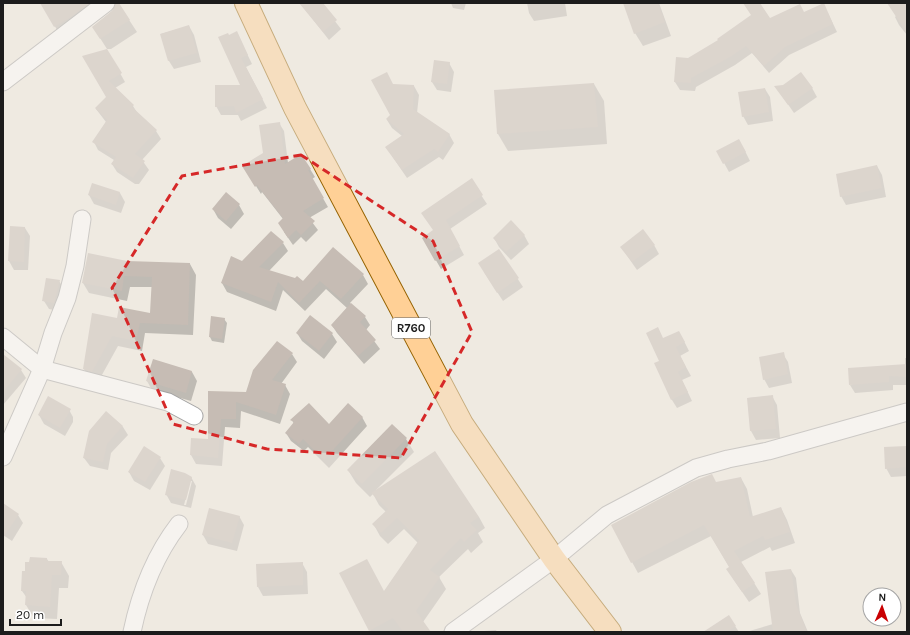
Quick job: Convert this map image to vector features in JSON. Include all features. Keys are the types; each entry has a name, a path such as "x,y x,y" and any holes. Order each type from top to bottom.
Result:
{"main road":[{"name":"R760","path":"246,3 295,108 462,424 554,559 610,632"}],"street":[{"path":"3,82 106,3"},
{"path":"3,457 42,369 53,333 67,298 75,266 82,219"},
{"path":"3,337 42,369 168,402 194,416"},
{"path":"453,632 554,559 607,515 696,468 728,459 768,451 907,412"},
{"path":"132,632 139,604 156,560 179,524"}],"highlighted area":[{"path":"301,155 433,241 472,332 401,458 267,449 173,424 112,288 182,176"}],"building":[{"path":"40,3 90,3 54,27"},
{"path":"116,3 119,3 130,20 100,39 92,27 112,11"},
{"path":"299,3 323,3 337,20 323,32"},
{"path":"623,3 658,3 665,22 634,34"},
{"path":"743,3 760,3 770,18 800,4 804,12 824,3 833,24 785,47 764,66 746,46 730,57 691,78 691,83 674,82 676,57 688,58 718,40 717,39 751,15"},
{"path":"887,3 907,3 907,33"},
{"path":"189,25 197,53 168,61 160,34"},
{"path":"237,31 248,55 241,58 263,99 236,113 234,106 215,107 215,85 240,85 218,37 228,33 229,35"},
{"path":"107,49 122,73 109,81 134,105 132,107 157,130 135,154 145,161 133,178 111,164 116,157 92,142 107,120 95,108 106,97 82,56"},
{"path":"434,60 450,62 447,84 431,82"},
{"path":"387,72 393,84 414,85 413,109 450,134 438,152 434,149 402,170 385,147 404,134 386,119 390,115 371,80"},
{"path":"801,72 813,88 788,105 774,86 783,85"},
{"path":"594,83 598,127 497,134 494,90"},
{"path":"765,88 769,112 742,117 738,92"},
{"path":"280,122 285,164 301,154 311,169 308,170 324,198 303,211 315,221 301,235 296,230 288,238 278,223 283,218 257,185 255,187 242,166 263,153 259,125"},
{"path":"739,139 746,152 723,164 716,151"},
{"path":"877,165 882,188 840,197 836,174"},
{"path":"472,178 483,195 446,220 460,246 435,261 422,238 433,230 421,213"},
{"path":"92,183 120,192 116,205 88,195"},
{"path":"226,192 240,204 226,221 212,209"},
{"path":"511,220 525,235 506,252 493,238"},
{"path":"10,226 25,227 24,262 8,261"},
{"path":"643,229 655,245 632,262 620,247"},
{"path":"271,231 284,242 259,267 295,278 297,276 303,281 333,247 364,274 341,299 320,281 299,303 278,282 271,302 221,283 231,256 242,261"},
{"path":"499,249 519,278 497,293 478,263"},
{"path":"88,253 127,261 190,263 188,325 140,323 136,341 112,336 92,372 83,369 92,313 117,318 119,307 150,313 152,277 124,276 122,291 82,283"},
{"path":"46,278 60,280 54,303 42,301"},
{"path":"351,303 366,316 360,322 376,340 358,356 331,325"},
{"path":"310,315 333,333 319,351 296,333"},
{"path":"211,316 225,318 222,339 209,337"},
{"path":"658,327 663,338 679,331 685,342 676,347 686,367 678,372 688,392 671,400 654,363 659,361 646,333"},
{"path":"277,341 293,353 272,380 286,384 276,415 236,402 236,419 221,419 218,458 190,455 191,438 208,439 208,391 246,392 253,370"},
{"path":"784,352 788,374 763,380 759,357"},
{"path":"3,354 22,369 3,392"},
{"path":"153,359 192,371 186,393 146,381"},
{"path":"907,364 907,377 889,376 889,382 849,385 848,368"},
{"path":"773,395 776,429 750,431 747,398"},
{"path":"48,396 71,409 60,428 38,415"},
{"path":"309,403 329,424 348,403 363,417 324,460 303,439 299,444 285,433 294,422 290,420"},
{"path":"106,411 123,426 107,444 103,462 83,458 89,431"},
{"path":"392,424 407,438 362,484 347,470"},
{"path":"144,446 161,457 145,482 128,472"},
{"path":"907,446 907,467 885,469 884,447"},
{"path":"435,451 479,517 470,523 477,530 464,542 461,538 430,570 440,577 416,611 431,632 403,632 393,618 369,631 339,573 367,559 384,591 419,540 397,518 381,533 372,524 388,509 371,493"},
{"path":"171,469 185,473 192,477 186,500 165,495"},
{"path":"712,474 716,482 741,477 750,517 781,507 790,532 765,540 763,536 734,551 755,583 742,592 726,569 729,567 704,525 631,563 611,525 691,482"},
{"path":"3,503 19,514 3,538"},
{"path":"209,508 240,516 232,543 202,535"},
{"path":"30,557 47,558 47,561 62,561 61,575 52,575 50,607 25,605 26,591 21,591 22,571 25,571 25,562 29,562"},
{"path":"303,562 303,585 257,587 256,564"},
{"path":"791,569 796,604 807,632 773,632 765,572"},
{"path":"729,615 736,626 727,632 703,632"}]}
